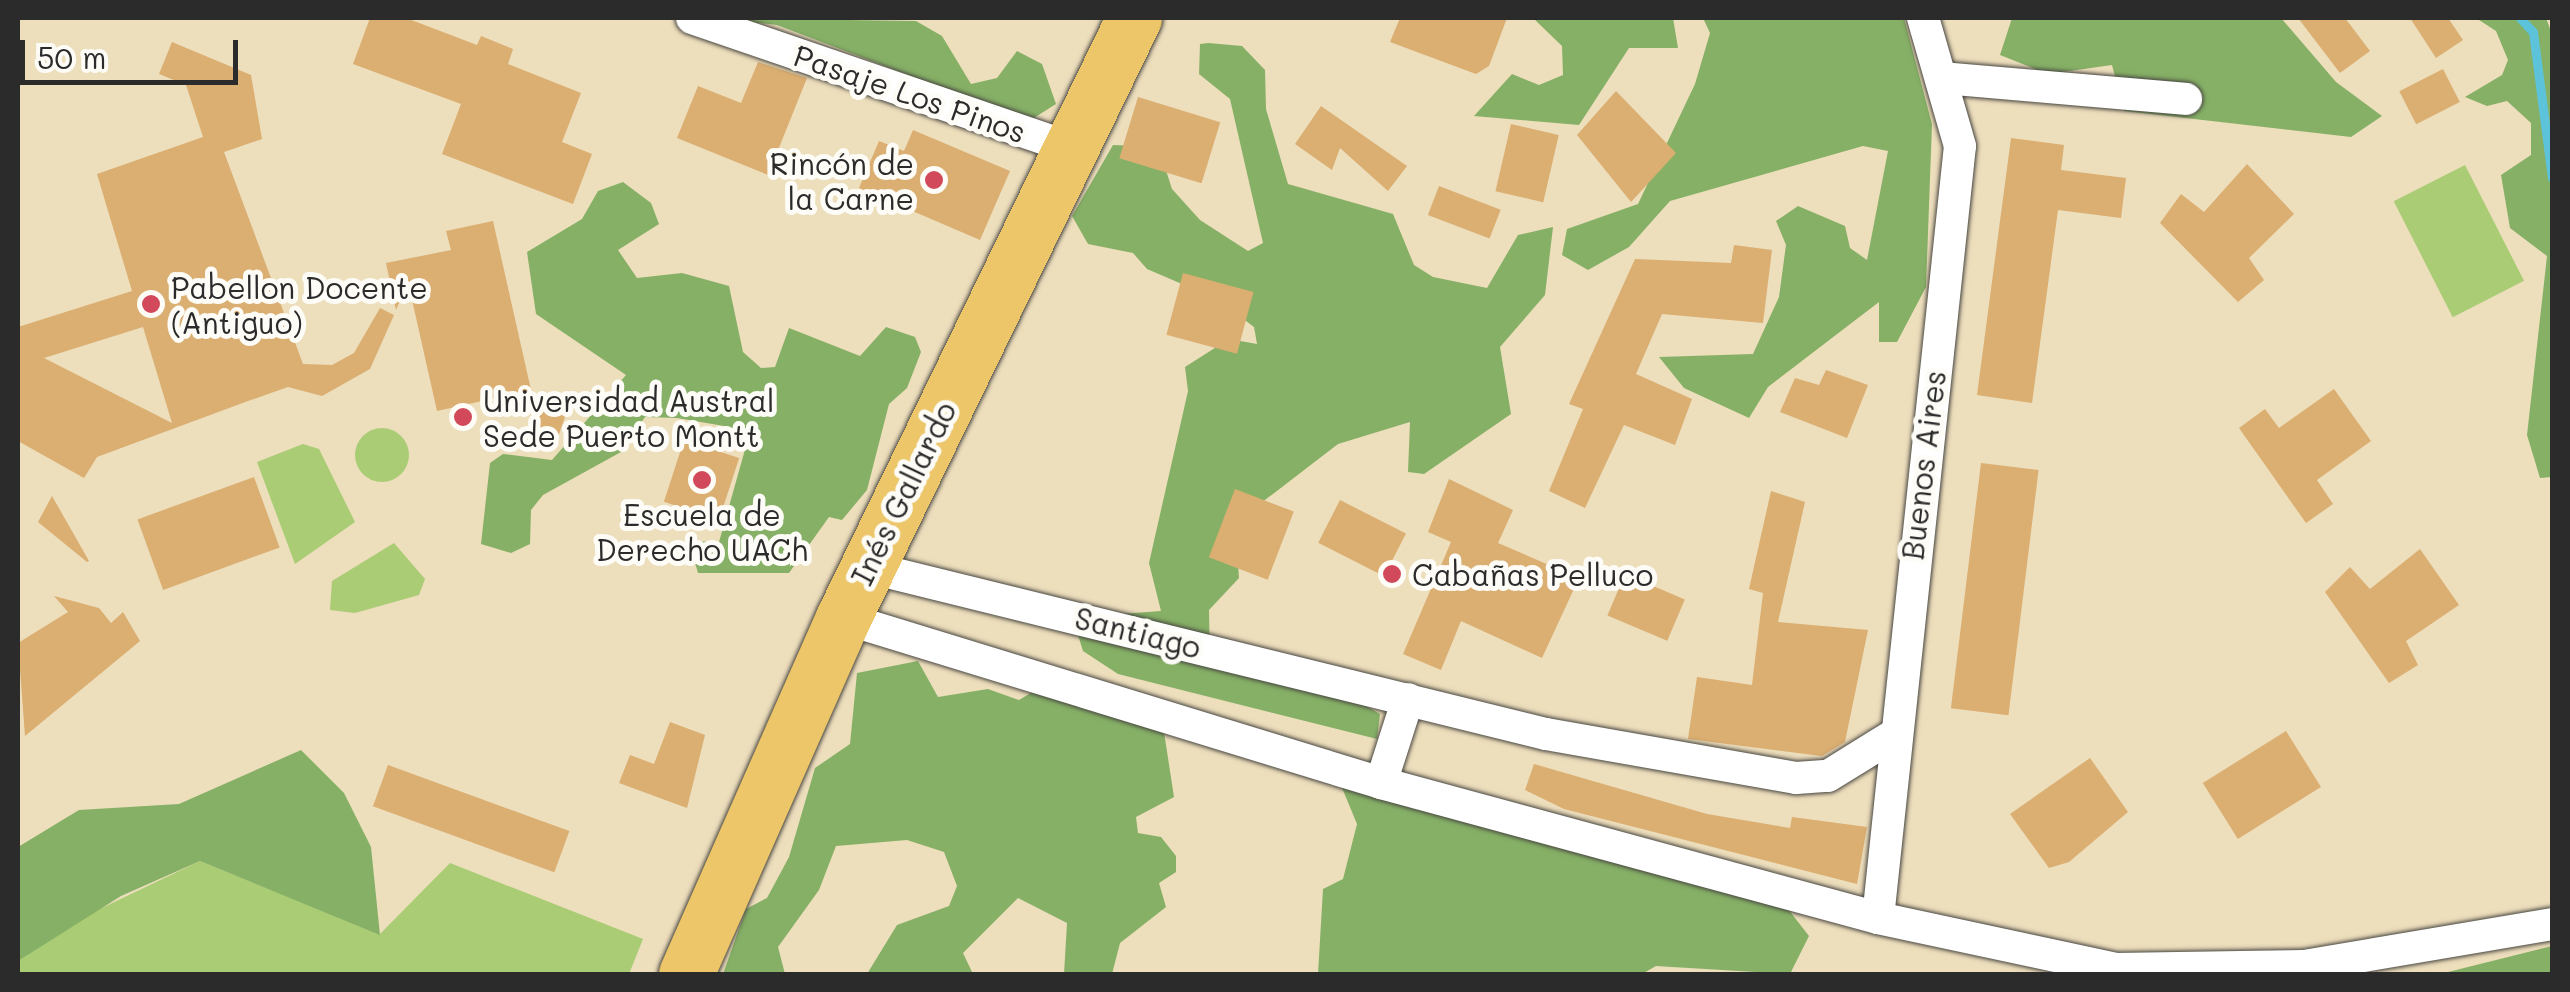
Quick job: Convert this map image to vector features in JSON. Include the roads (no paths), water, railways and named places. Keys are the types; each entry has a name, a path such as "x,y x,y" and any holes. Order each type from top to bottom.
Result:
{"highway":[{"name":"Inés Gallardo","path":"686,974 843,618 1134,18"}],"street":[{"name":"Pasaje Los Pinos","path":"692,18 1071,148"},
{"name":"Buenos Aires","path":"1878,918 1891,737 1960,146 1923,18"},
{"path":"1942,78 2186,99"},
{"name":"Santiago","path":"867,567 1408,700 1796,778 1828,776 1891,737"},
{"path":"843,618 1380,783 1878,918 2154,974 2381,957 2552,924"},
{"path":"1380,783 1408,700"}],"waterway":[{"path":"2520,18 2533,32 2552,178"}],"place":[{"name":"Rincón de la Carne","path":"934,180"},
{"name":"Pabellon Docente (Antiguo)","path":"151,304"},
{"name":"Universidad Austral Sede Puerto Montt","path":"463,417"},
{"name":"Escuela de Derecho UACh","path":"702,480"},
{"name":"Cabañas Pelluco","path":"1392,574"}]}
